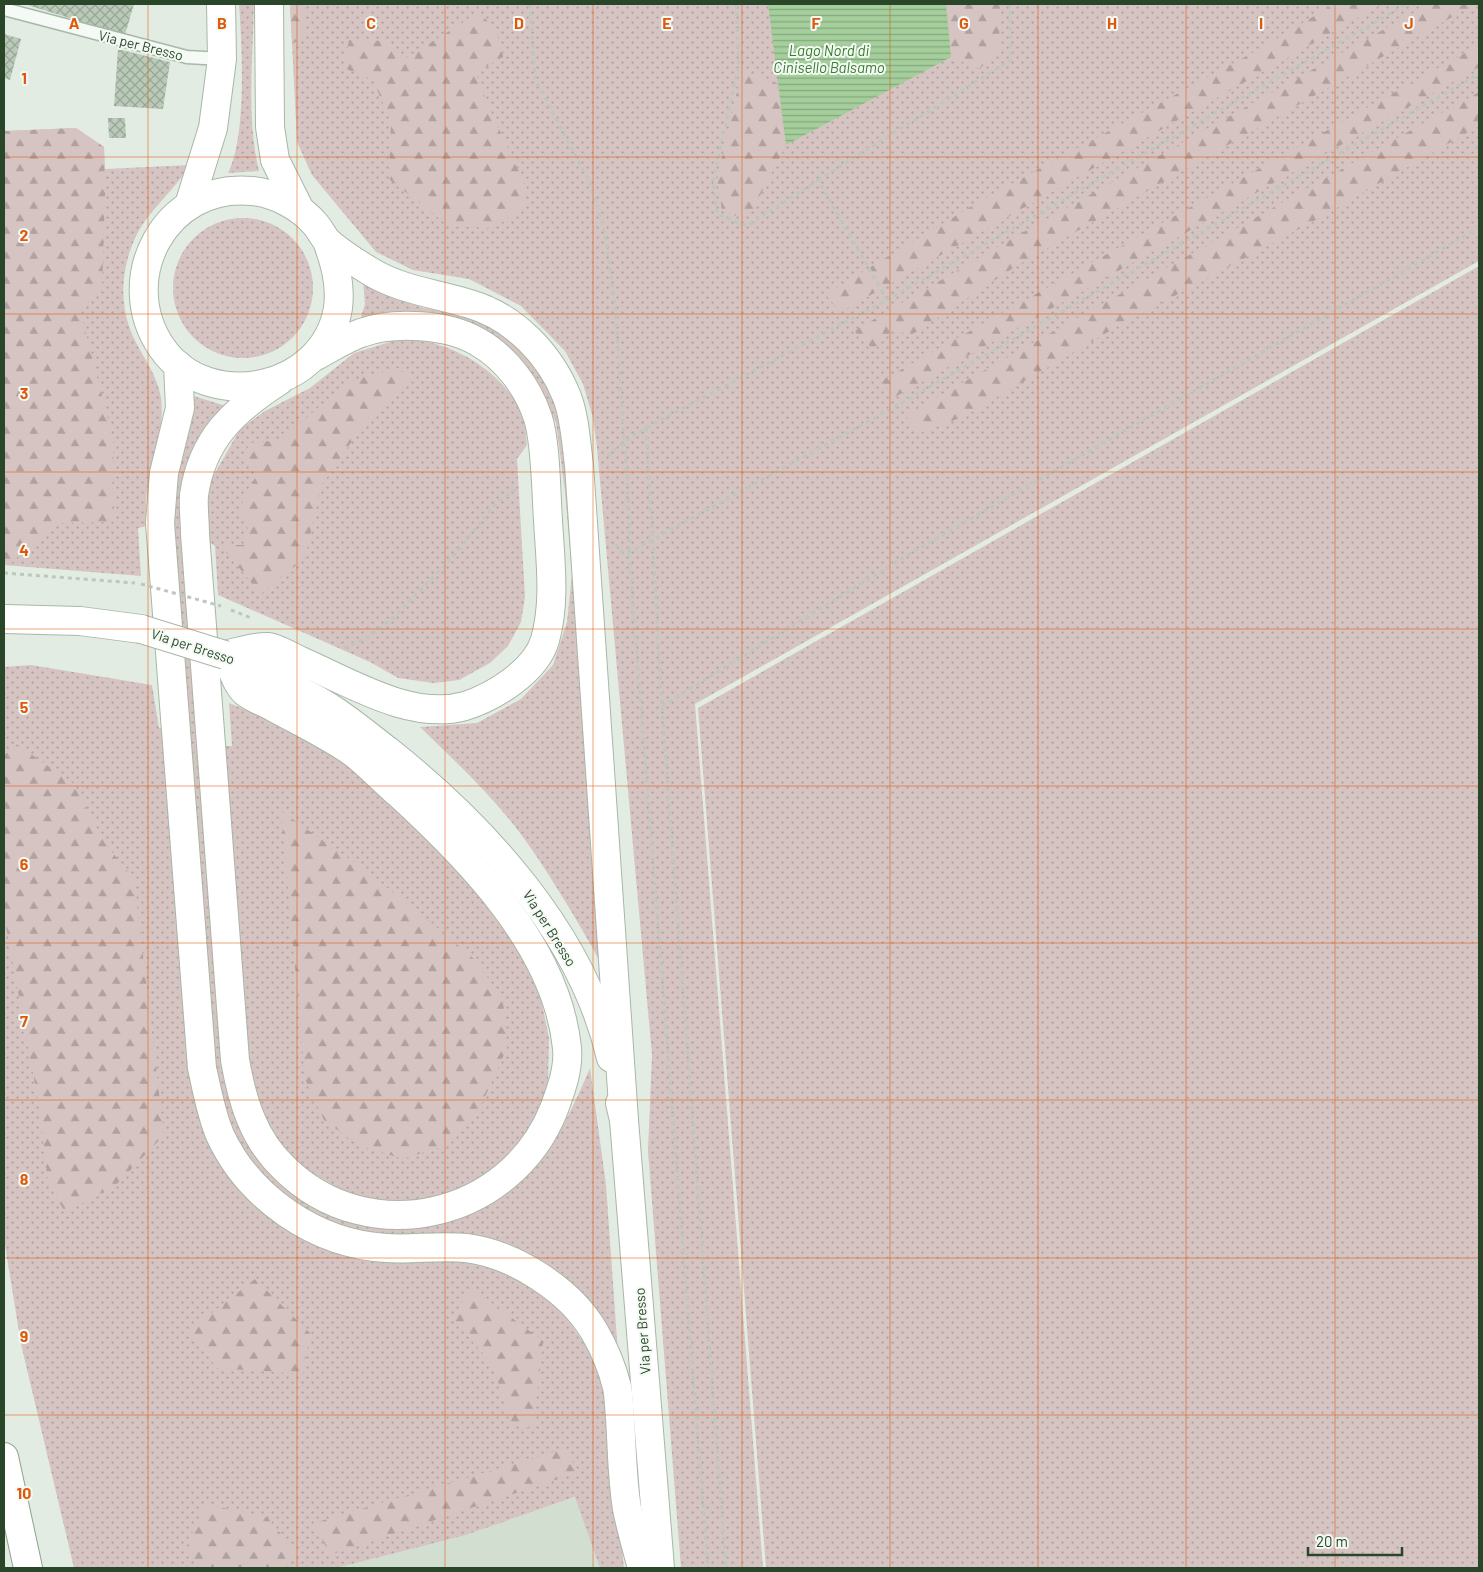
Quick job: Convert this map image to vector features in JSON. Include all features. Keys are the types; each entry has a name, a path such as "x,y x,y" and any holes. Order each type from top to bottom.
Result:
{"main road":[{"path":"189,206 213,128 222,59 221,4"},
{"path":"269,4 270,127 275,160 300,210"},
{"path":"278,381 256,387 236,388 216,385 197,377 178,365 163,350 152,332 145,309 143,286 146,263 155,241 170,221 189,206 206,197 238,190 254,191 274,196 300,210 315,223 327,241 338,273 338,309 330,333 312,358"},
{"path":"327,241 369,271 399,286 470,303 498,314 525,334 548,363 567,396 575,430 579,465 624,1120"},
{"path":"405,325 444,329 478,341 506,364 526,388 539,419 545,472 552,593 545,641 516,680 464,706 434,709 402,706 269,647 226,655 243,691 355,754 419,812 484,878 529,941 549,983 562,1019 567,1050 564,1082 540,1140 518,1166 489,1190 456,1205 428,1213 386,1215 359,1212 306,1187 283,1168 265,1146 249,1118 240,1089 235,1060 195,534 194,496 202,463 218,432 233,414 278,381 296,371 312,358 362,332 405,325"},
{"path":"178,365 180,408 164,473 160,523 202,1068 220,1134 232,1155 265,1196 290,1215 328,1235 386,1248 428,1246 467,1248 491,1254 537,1275 556,1287 578,1309 593,1330 607,1356 618,1388 627,1508 642,1568"},
{"name":"Via per Bresso","path":"4,619 80,621 141,629 226,655 324,704 426,782 486,840 533,898 565,948 593,1002 610,1053 624,1120 660,1568"},
{"path":"4,1457 28,1568"}],"lane":[{"name":"Via per Bresso","path":"4,8 178,54 222,59"}],"path":[{"path":"530,4 535,79 590,183 605,233 615,304 629,552 708,1568"},
{"path":"736,4 739,64 713,181 717,214 747,226 1011,60 1010,4"},
{"path":"608,456 624,442 646,428 887,300 1407,4"},
{"path":"629,552 896,406 1479,74"},
{"path":"818,180 887,300"},
{"path":"662,706 911,553 1479,228"},
{"path":"646,428 662,706 726,1568"},
{"path":"342,649 369,637 395,616 452,558 495,505 524,483"},
{"path":"4,573 141,584 221,606 257,620"}],"shaded area":[{"path":"576,1497 600,1568 337,1568 466,1535"}],"green space":[{"path":"239,4 254,4 251,109 259,171 228,173 234,157 241,114 242,66"},
{"path":"290,4 1479,4 1479,261 695,704 763,1568 681,1568 648,1151 652,1055 597,448 593,418 583,384 565,351 521,306 469,279 413,270 376,252 312,175 297,142"},
{"path":"290,4 305,4 304,40 292,43"},
{"path":"946,4 1000,4 999,47 980,69 951,57"},
{"path":"1334,4 1382,4 839,313 826,294 982,200 1263,47"},
{"path":"1429,4 1475,4 1016,266 913,334 891,331 874,350 854,331 1006,242"},
{"path":"480,12 499,39 503,57 476,73 490,110 527,188 525,206 494,228 449,226 389,179 391,122 373,80 344,68 349,40 387,41 406,58"},
{"path":"1479,45 1479,67 895,397 881,381"},
{"path":"742,70 777,83 786,145 752,211 736,216 722,210 717,180"},
{"path":"1479,92 1479,126 1312,222 1113,329 965,416 920,433 905,415"},
{"path":"76,128 104,147 105,169 190,165 177,184 143,224 130,251 124,281 123,296 129,326 159,388 162,411 160,434 146,496 147,526 138,528 141,576 4,565 4,131"},
{"path":"76,128 104,147 105,194 102,290 80,310 113,439 114,522 56,523 9,565 4,565 4,131"},
{"path":"243,218 270,224 282,230 292,239 301,249 307,261 313,288 307,315 301,327 292,337 282,346 270,352 243,358 216,352 204,346 194,337 185,327 179,315 173,288 179,261 185,249 194,239 204,230 216,224"},
{"path":"1479,266 1479,1568 766,1568 698,708"},
{"path":"363,281 388,296 424,308 464,314 498,331 528,355 552,385 561,412 607,974 559,892 516,828 477,783 420,727 477,723 521,699 553,665 567,622 572,574 565,492 556,423 536,379 506,348 358,327 365,304"},
{"path":"393,341 428,342 457,352 472,360 498,380 508,392 517,405 525,425 527,445 517,459 525,597 521,622 508,646 490,663 459,680 434,683 398,678 370,662 218,595 215,546 208,541 206,507 211,480 240,429 265,411 310,388 354,353"},
{"path":"397,368 416,379 368,418 321,486 305,558 261,594 220,545 243,545 248,529 239,509 259,470 242,459 250,443 281,440 348,382"},
{"path":"187,394 226,406 180,494 180,521 225,1083 235,1108 254,1145 270,1168 282,1184 298,1196 321,1209 371,1226 422,1227 447,1222 471,1214 494,1202 516,1186 540,1161 550,1147 568,1116 590,1068 606,1185 618,1353 583,1296 405,1240 342,1228 299,1206 263,1176 249,1158 228,1117 216,1070 176,582 172,488"},
{"path":"31,665 152,685 159,728 164,728 191,1067 271,1218 309,1242 340,1254 364,1258 457,1261 485,1265 538,1289 561,1310 591,1353 606,1396 624,1568 600,1568 575,1497 466,1535 337,1568 74,1568 21,1344 4,1239 4,667"},
{"path":"229,703 329,749 436,841 528,957 538,984 549,1038 548,1088 536,1117 523,1139 495,1168 473,1184 443,1196 392,1202 353,1196 306,1170 286,1151 270,1129 257,1101 250,1071 224,746 232,746"},
{"path":"15,743 74,784 104,842 134,879 164,1135 116,1185 65,1212 48,1183 39,1106 4,915 4,756"},
{"path":"281,811 356,864 421,914 474,959 503,999 507,1048 479,1110 447,1145 403,1159 358,1145 324,1120 305,1079"},
{"path":"255,1279 310,1333 303,1374 217,1368 189,1331"},
{"path":"470,1287 543,1341 533,1429 511,1424 493,1365 453,1319"},
{"path":"564,1449 579,1472 330,1555 314,1523"},
{"path":"205,1504 267,1517 298,1555 277,1568 203,1568 185,1550"}],"water":[{"name":"Lago Nord di Cinisello Balsamo","path":"768,4 946,4 951,57 786,145"}],"building":[{"path":"24,4 134,4 125,35"},
{"path":"4,34 21,39 10,80 4,78"},
{"path":"118,49 170,62 163,109 114,106"},
{"path":"108,118 125,118 126,138 109,138"}]}
